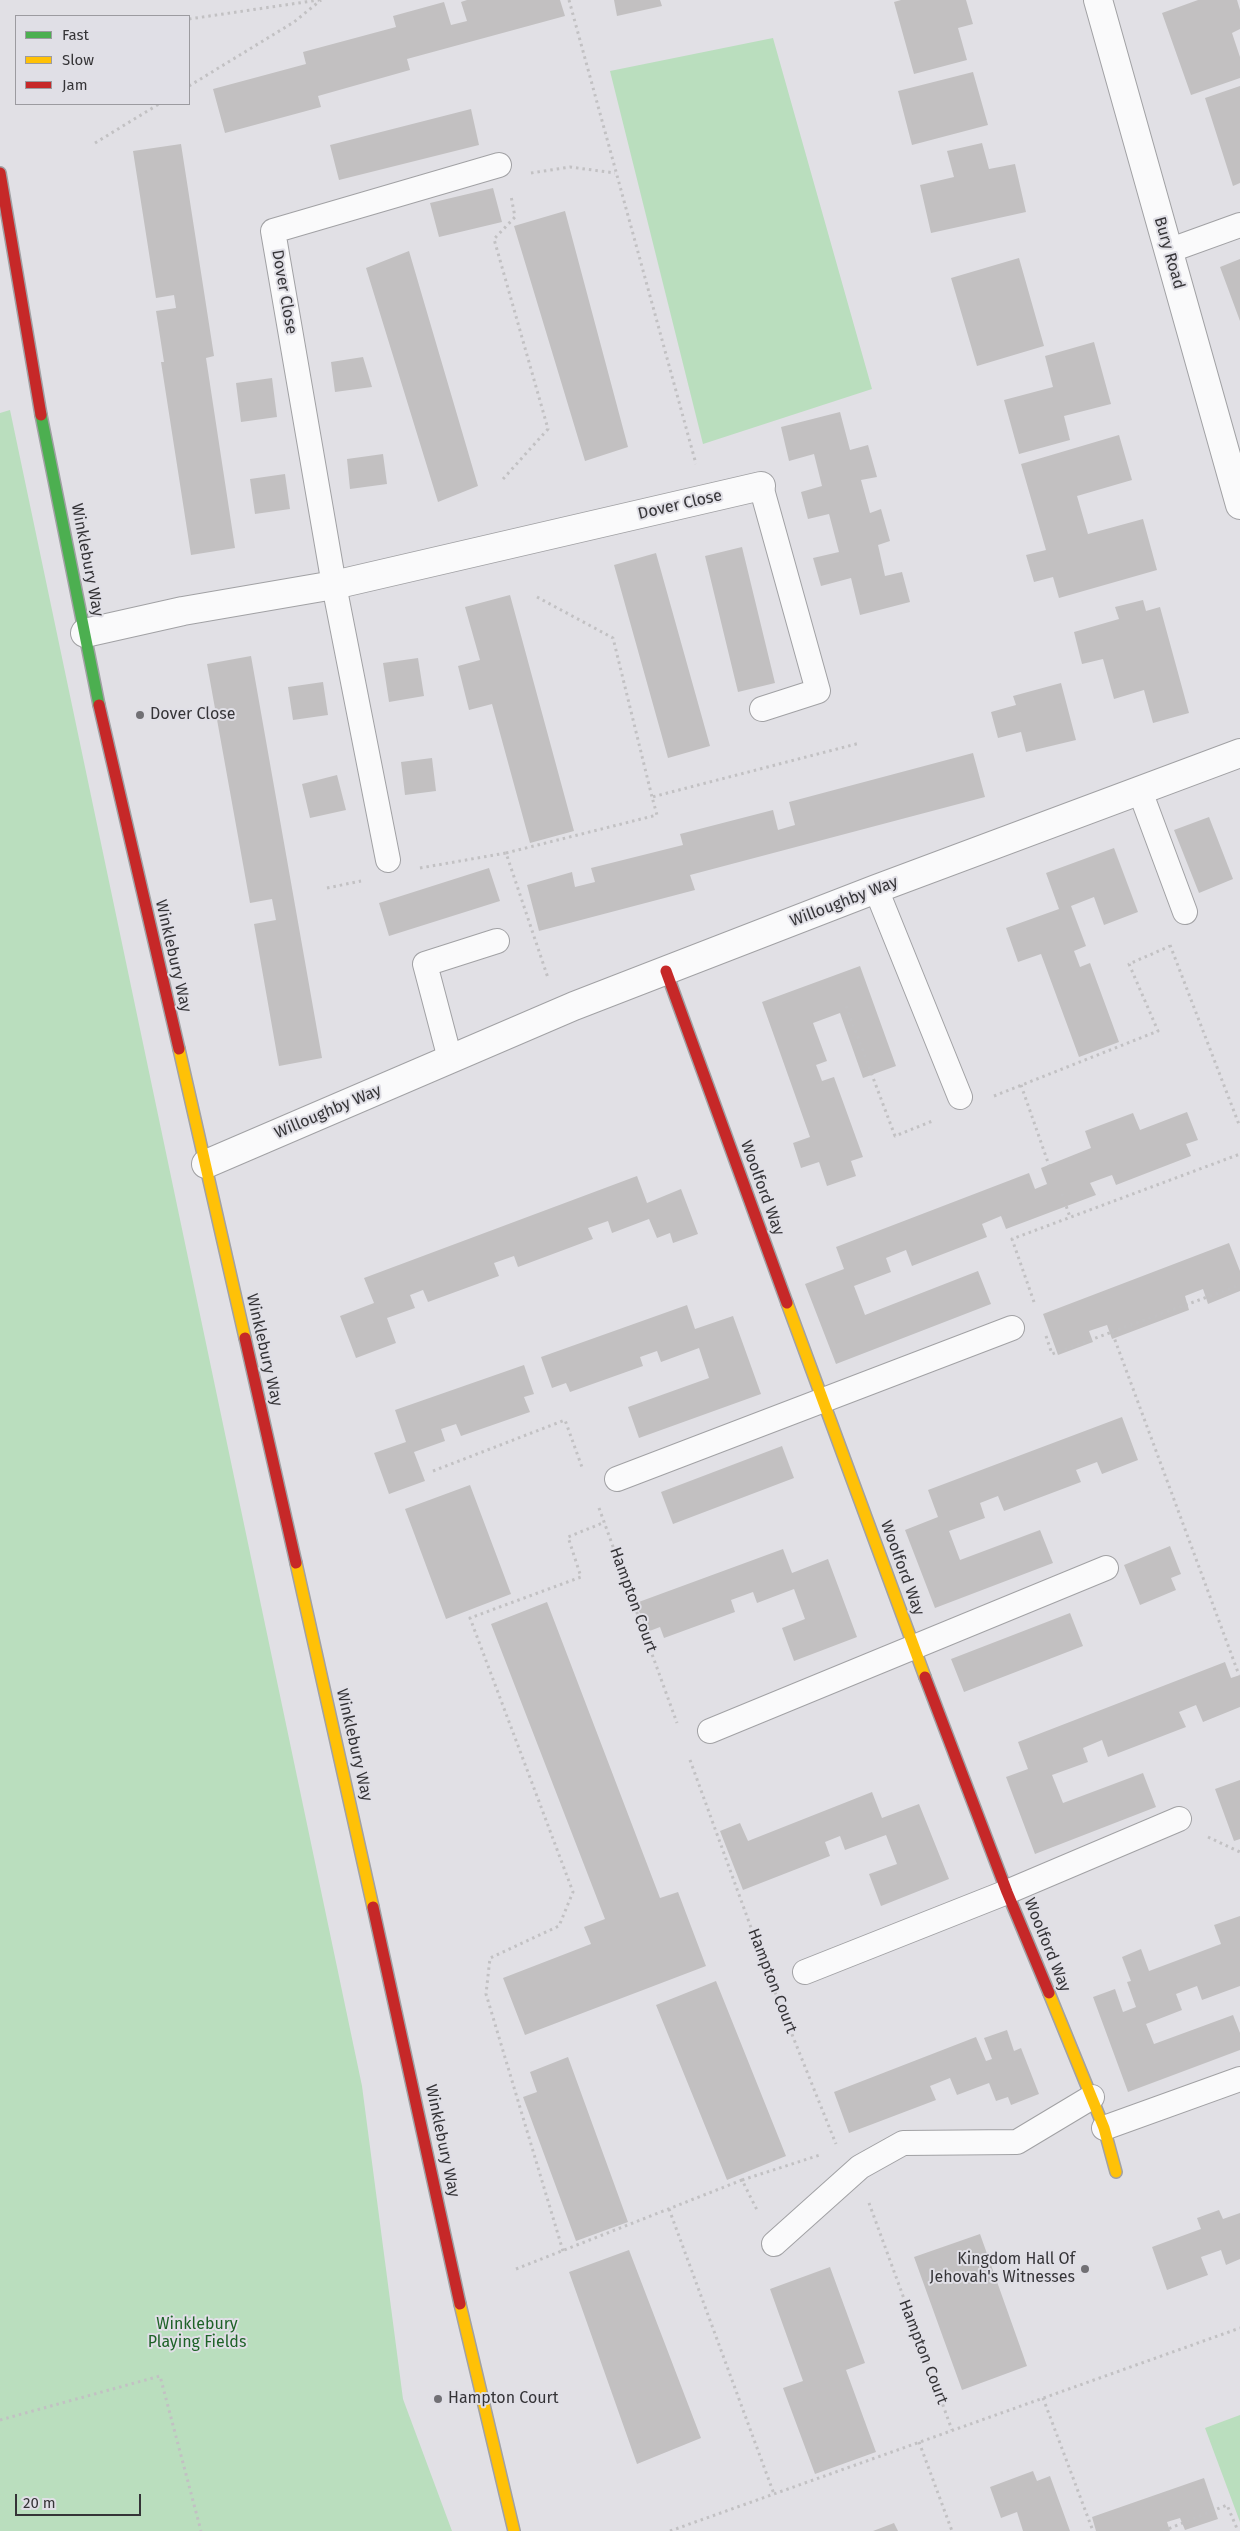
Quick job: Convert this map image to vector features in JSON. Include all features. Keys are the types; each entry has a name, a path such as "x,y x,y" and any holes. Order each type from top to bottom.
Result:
{"street":[{"name":"Bury Road","path":"1098,0 1240,505"},
{"name":"Winklebury Way","path":"0,173 41,416 120,801 206,1164 422,2119 454,2278 514,2531"},
{"name":"Dover Close","path":"84,632 182,611 334,585 760,486"},
{"name":"Willoughby Way","path":"206,1164 574,1006 1240,753"},
{"name":"Woolford Way","path":"666,971 913,1647 1007,1892 1104,2128 1116,2172"}],"lane":[{"name":"Dover Close","path":"388,860 334,585 273,231 503,170"},
{"path":"1168,251 1240,225"},
{"name":"Dover Close","path":"760,486 818,691 762,709"},
{"path":"1140,791 1182,905"},
{"path":"876,890 960,1098"},
{"path":"450,1059 425,964 497,941"},
{"path":"617,1479 1012,1328"},
{"path":"710,1731 1106,1568"},
{"path":"805,1972 1007,1892 1179,1818"},
{"path":"1104,2128 1240,2079"},
{"path":"774,2244 860,2167 903,2143 1017,2142 1092,2097"}],"path":[{"path":"190,19 320,0"},
{"path":"190,85 294,22 320,0"},
{"path":"569,0 705,499"},
{"path":"95,142 157,105"},
{"path":"503,479 548,429 494,239 515,217 503,170 570,167 615,173"},
{"path":"410,869 506,853 657,816 613,638 537,597"},
{"path":"652,797 860,743"},
{"path":"506,853 551,988"},
{"path":"327,888 364,880"},
{"path":"1182,905 1170,946 1240,1127"},
{"path":"989,1098 1158,1031 1129,964 1170,946"},
{"path":"846,1006 895,1136 938,1118"},
{"path":"1021,1085 1050,1171"},
{"path":"1036,1308 1012,1239 1240,1154"},
{"path":"1062,1194 1070,1217"},
{"path":"1042,1326 1052,1354 1240,1285"},
{"path":"1112,1332 1239,1675"},
{"path":"433,1471 565,1420 584,1472"},
{"name":"Hampton Court","path":"598,1506 679,1730"},
{"path":"563,2251 486,1994 490,1958 559,1926 572,1892 470,1618 581,1577 568,1537 605,1522"},
{"name":"Hampton Court","path":"689,1758 771,1982"},
{"name":"Hampton Court","path":"775,1991 838,2149 860,2167 874,2222 952,2430"},
{"path":"516,2269 742,2180 838,2149"},
{"path":"742,2180 774,2244"},
{"path":"669,2209 774,2494"},
{"path":"670,2531 1240,2328"},
{"path":"0,2420 160,2376 201,2531"},
{"path":"1043,2398 1093,2531"},
{"path":"919,2442 952,2531"},
{"path":"1163,2531 1227,2505 1238,2531"}],"green space":[{"path":"773,38 872,389 703,444 610,71"},
{"name":"Winklebury Playing Fields","path":"10,410 362,2086 403,2399 452,2531 0,2531 0,413"},
{"path":"1240,2415 1240,2522 1205,2428"}],"building":[{"path":"467,0 560,0 565,16 407,59 410,70 318,96 321,107 225,133 213,89 306,64 303,52 396,27 393,16 444,2 451,25 467,21 461,2"},
{"path":"614,0 660,0 662,6 617,16"},
{"path":"901,0 966,0 973,24 958,28 967,60 914,74 894,2"},
{"path":"1198,0 1237,0 1240,10 1240,29 1232,33 1240,57 1240,78 1191,95 1162,13"},
{"path":"973,72 988,125 912,145 898,91"},
{"path":"1240,86 1240,183 1233,186 1205,98"},
{"path":"471,109 479,145 339,180 330,145"},
{"path":"982,143 989,169 1015,164 1026,212 931,233 920,185 954,177 947,151"},
{"path":"181,144 214,356 206,358 235,548 191,555 161,362 164,362 156,311 176,308 174,295 156,298 133,151"},
{"path":"493,188 502,222 439,237 430,203"},
{"path":"565,211 628,447 585,461 514,226"},
{"path":"409,251 478,486 438,502 366,268"},
{"path":"1019,258 1044,346 977,366 951,278"},
{"path":"1240,259 1240,321 1220,267"},
{"path":"1094,342 1111,404 1064,416 1070,440 1019,454 1004,400 1053,387 1045,356"},
{"path":"363,357 372,387 335,392 331,362"},
{"path":"272,378 277,417 241,422 236,383"},
{"path":"840,412 850,450 868,445 877,477 861,480 870,513 881,509 890,541 878,545 885,576 902,572 910,602 860,615 851,578 821,586 813,558 839,552 829,514 808,519 801,492 822,486 814,454 789,461 781,427"},
{"path":"1119,435 1132,480 1077,496 1088,534 1143,519 1157,570 1059,598 1053,577 1034,582 1026,555 1046,550 1021,464"},
{"path":"383,454 387,484 350,489 347,459"},
{"path":"285,474 290,509 255,514 250,479"},
{"path":"742,547 775,683 738,692 705,556"},
{"path":"656,553 710,746 668,758 614,565"},
{"path":"510,595 574,831 530,843 492,704 469,710 458,666 480,660 465,607"},
{"path":"1143,600 1146,611 1160,607 1189,713 1153,723 1144,690 1114,699 1103,659 1082,664 1074,632 1119,619 1115,607"},
{"path":"251,656 322,1058 279,1066 254,924 276,920 272,899 250,903 207,664"},
{"path":"418,658 424,696 389,702 383,663"},
{"path":"323,682 328,715 293,720 288,687"},
{"path":"1061,683 1076,740 1026,752 1021,732 998,738 991,712 1016,705 1013,696"},
{"path":"973,753 985,797 690,875 695,890 539,931 527,885 572,872 575,887 595,882 591,868 683,845 680,834 773,810 778,830 795,825 789,802"},
{"path":"432,758 436,791 405,795 401,762"},
{"path":"337,775 346,810 310,818 302,784"},
{"path":"1209,817 1233,879 1199,893 1174,830"},
{"path":"1114,848 1138,912 1104,925 1094,897 1071,906 1086,946 1074,951 1080,967 1090,963 1119,1042 1079,1057 1041,954 1018,962 1006,928 1059,909 1046,873"},
{"path":"489,868 500,901 389,936 379,903"},
{"path":"860,966 896,1066 863,1078 840,1013 813,1023 827,1061 816,1065 822,1081 834,1077 863,1157 851,1161 856,1176 827,1186 819,1162 801,1168 793,1143 810,1137 762,1002"},
{"path":"1187,1112 1198,1140 1186,1144 1191,1156 1116,1185 1112,1175 1090,1183 1096,1195 1006,1229 1001,1216 982,1224 987,1237 912,1266 906,1250 886,1258 891,1272 854,1286 865,1315 978,1271 991,1304 836,1364 805,1284 844,1269 836,1247 1029,1173 1035,1189 1047,1184 1041,1168 1091,1148 1085,1131 1133,1113 1140,1130"},
{"path":"637,1176 647,1203 681,1189 698,1234 673,1243 670,1233 657,1238 649,1219 612,1233 608,1221 588,1228 593,1239 518,1267 514,1256 494,1263 499,1276 428,1302 423,1290 410,1295 415,1308 387,1318 396,1343 356,1358 340,1316 374,1303 364,1278"},
{"path":"1229,1243 1240,1271 1240,1291 1208,1304 1203,1289 1185,1296 1189,1310 1112,1339 1107,1325 1089,1331 1093,1342 1058,1355 1043,1314"},
{"path":"687,1305 695,1329 733,1316 761,1394 639,1438 628,1407 709,1378 699,1348 661,1362 657,1351 640,1357 643,1366 570,1392 566,1383 552,1388 541,1357"},
{"path":"524,1365 534,1394 524,1397 530,1412 461,1436 456,1424 441,1429 445,1441 414,1452 425,1481 389,1494 374,1453 406,1442 395,1410"},
{"path":"1122,1417 1138,1460 1102,1474 1097,1462 1076,1470 1081,1482 1004,1511 998,1496 980,1503 985,1518 949,1531 960,1560 1040,1530 1053,1563 935,1608 905,1530 938,1517 928,1490"},
{"path":"782,1446 794,1478 673,1524 661,1492"},
{"path":"470,1485 511,1594 446,1619 405,1509"},
{"path":"1170,1546 1181,1574 1171,1578 1176,1590 1140,1605 1124,1565"},
{"path":"783,1549 792,1573 828,1559 857,1637 794,1661 782,1628 805,1619 794,1589 757,1603 753,1592 731,1600 735,1612 664,1638 660,1627 647,1632 636,1603"},
{"path":"547,1602 660,1898 678,1892 706,1966 525,2035 503,1978 591,1944 584,1927 605,1919 491,1624"},
{"path":"1070,1613 1083,1646 964,1692 951,1659"},
{"path":"1225,1662 1231,1678 1240,1675 1240,1707 1203,1722 1196,1705 1179,1712 1186,1727 1108,1757 1102,1740 1083,1748 1088,1762 1052,1775 1063,1803 1143,1773 1156,1807 1035,1854 1006,1777 1028,1769 1018,1742"},
{"path":"1240,1780 1240,1839 1234,1841 1215,1789"},
{"path":"872,1792 882,1818 919,1804 949,1879 881,1906 869,1874 897,1864 886,1835 845,1850 840,1836 825,1842 830,1856 743,1890 720,1831 740,1823 748,1841"},
{"path":"1240,1916 1240,1986 1202,2000 1197,1986 1176,1994 1182,2010 1146,2024 1154,2044 1233,2015 1240,2033 1240,2050 1128,2092 1093,1997 1115,1989 1123,2012 1136,2007 1127,1982 1131,1981 1122,1957 1141,1949 1149,1971 1221,1944 1214,1925"},
{"path":"716,1981 786,2156 727,2180 656,2005"},
{"path":"1007,2030 1014,2051 1021,2048 1039,2094 1011,2105 1008,2097 996,2101 989,2083 957,2095 950,2078 930,2086 936,2100 849,2133 834,2092 976,2037 986,2061 992,2059 984,2038"},
{"path":"568,2057 628,2222 576,2241 523,2097 537,2092 530,2072"},
{"path":"1219,2210 1223,2219 1240,2213 1240,2259 1226,2265 1221,2250 1201,2257 1208,2275 1167,2290 1152,2247 1201,2229 1197,2218"},
{"path":"980,2234 1027,2366 962,2390 914,2257"},
{"path":"629,2250 701,2438 637,2464 569,2272"},
{"path":"830,2267 865,2363 846,2370 876,2452 815,2474 783,2388 803,2381 770,2289"},
{"path":"1033,2471 1037,2481 1050,2476 1070,2531 1023,2531 1017,2512 1001,2518 990,2487"},
{"path":"1204,2478 1218,2519 1185,2530 1180,2518 1167,2522 1170,2531 1096,2531 1092,2517"},
{"path":"894,2523 898,2531 873,2531"}],"traffic: fast":[{"path":"41,415 99,705"}],"traffic: slow":[{"path":"179,1049 245,1338"},
{"path":"787,1303 925,1677"},
{"path":"296,1563 373,1907"},
{"path":"1049,1993 1104,2128 1116,2172"},
{"path":"460,2304 514,2531"}],"traffic: jam":[{"path":"0,173 41,415"},
{"path":"99,705 179,1049"},
{"path":"666,971 787,1303"},
{"path":"245,1338 296,1563"},
{"path":"925,1677 1007,1892 1049,1993"},
{"path":"373,1907 460,2304"}],"place":[{"name":"Dover Close","path":"140,715"},
{"name":"Kingdom Hall Of Jehovah's Witnesses","path":"1085,2269"},
{"name":"Hampton Court","path":"438,2399"}]}
